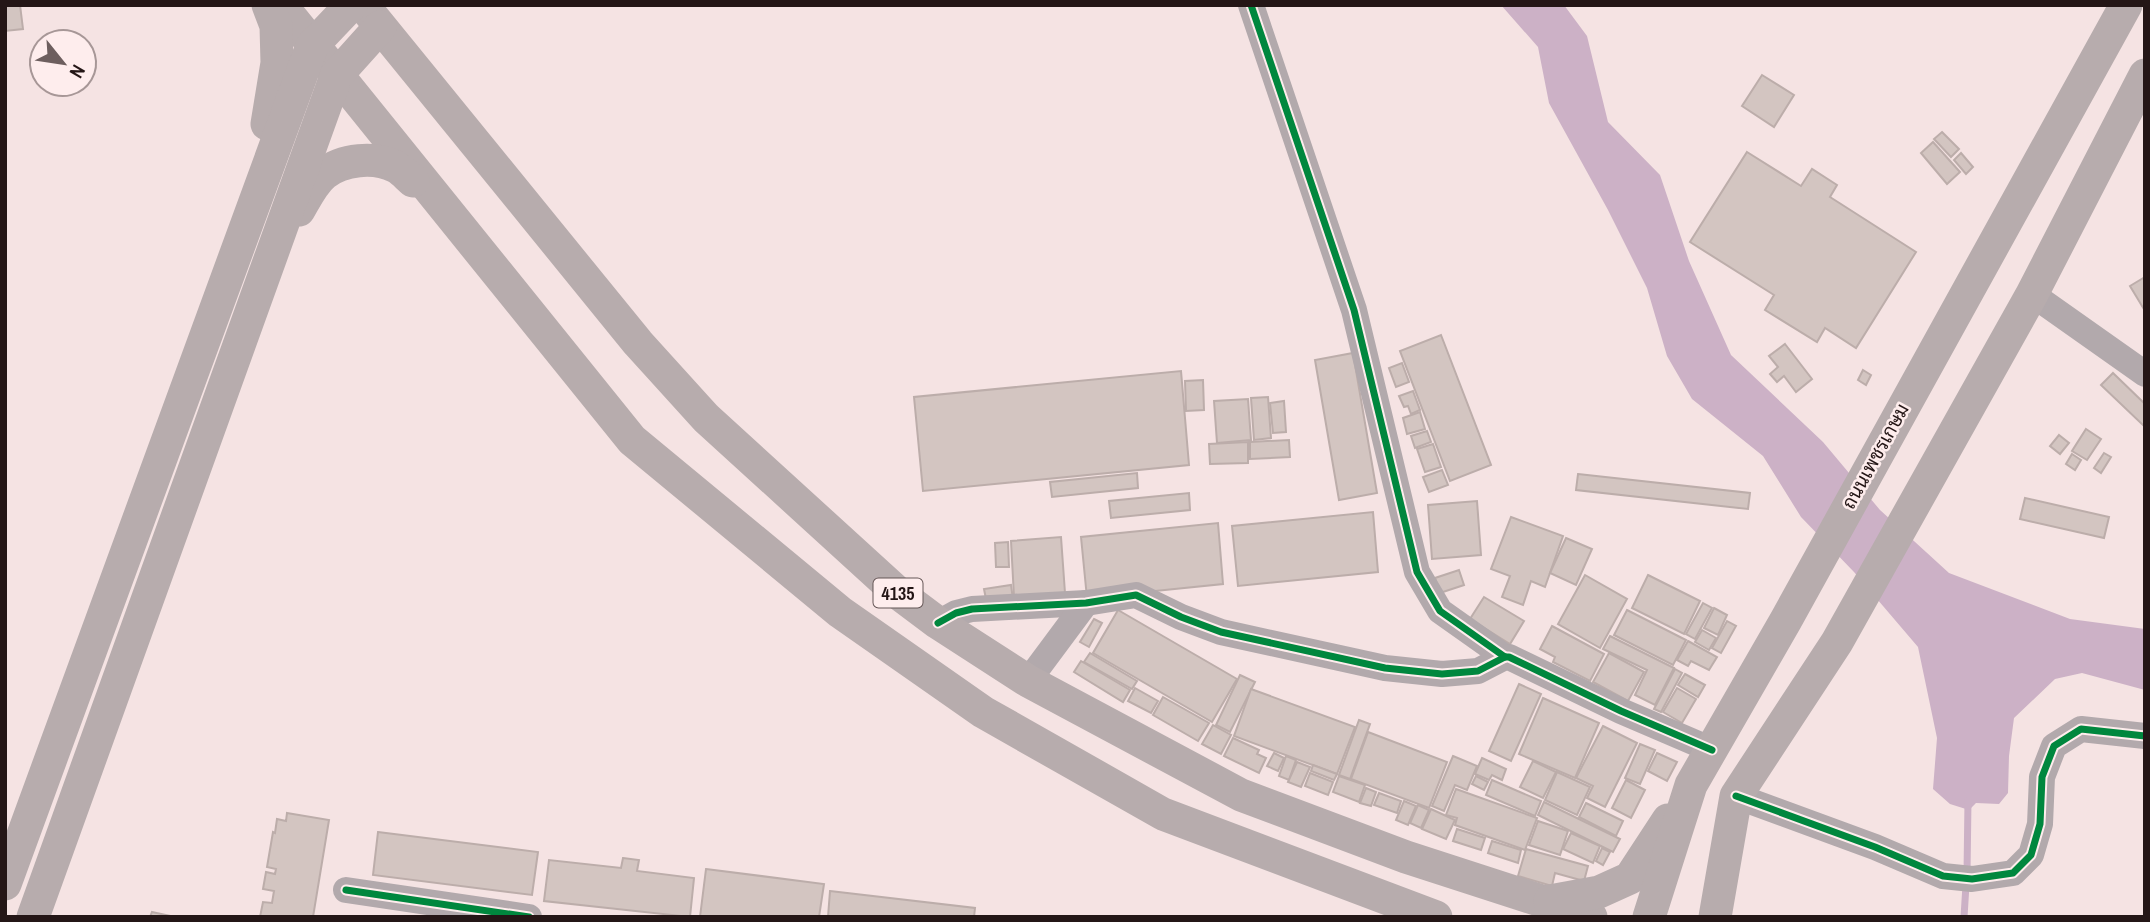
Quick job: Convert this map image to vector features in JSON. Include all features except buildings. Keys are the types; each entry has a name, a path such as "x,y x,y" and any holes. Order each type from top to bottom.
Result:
{"main road":[{"path":"231,266 269,117 277,63 276,26 268,5"},
{"name":"4135","path":"281,5 632,440 840,612 983,712 1163,814 1426,915"},
{"path":"5,884 312,46 351,5"},
{"name":"ถนนเพชรเกษม","path":"1648,917 1691,786 1786,620 2126,5"},
{"path":"33,917 336,76 372,16"},
{"name":"4135","path":"372,16 638,343 706,418 898,593 938,623 1027,681 1241,796 1406,857 1591,917"},
{"path":"1715,917 1736,796 1837,642 2032,294 2145,75"},
{"path":"263,279 308,192 323,174 346,162 376,161 396,167 437,200"},
{"path":"1545,902 1599,892 1630,878 1691,786"},
{"path":"1736,796 1739,917"}],"street":[{"path":"1251,5 1354,310 1417,572 1440,611 1505,657 1712,750"},
{"path":"2032,294 2145,374"},
{"path":"938,623 956,613 972,609 1086,603 1136,595 1181,617 1221,632 1385,668 1443,674 1478,671 1505,657"},
{"path":"1027,681 1086,603"},
{"path":"1736,796 1875,847 1943,876 1972,879 2013,873 2031,855 2040,824 2042,777 2054,746 2081,729 2145,736"},
{"path":"346,890 529,917"}],"shaded area":[{"path":"1501,5 1564,5 1587,36 1608,122 1660,175 1689,261 1731,355 1823,442 1880,510 1949,573 2070,619 2145,629 2145,690 2082,673 2055,679 2014,718 2008,793 1999,804 1976,803 1969,810 1950,804 1933,789 1937,738 1918,647 1854,572 1801,517 1763,456 1692,399 1667,356 1647,288 1549,103 1538,47"}],"waterway":[{"path":"1967,873 1968,801"},
{"path":"1964,917 1966,885"}],"cycle path":[{"path":"1251,5 1354,310 1417,572 1440,611 1505,657 1712,750"},
{"path":"938,623 956,613 972,609 1086,603 1136,595 1181,617 1221,632 1385,668 1442,674 1478,671 1505,657"},
{"path":"1736,796 1875,847 1943,876 1972,879 2013,873 2031,855 2040,824 2042,777 2054,746 2081,729 2145,736"},
{"path":"346,890 529,917"}]}
